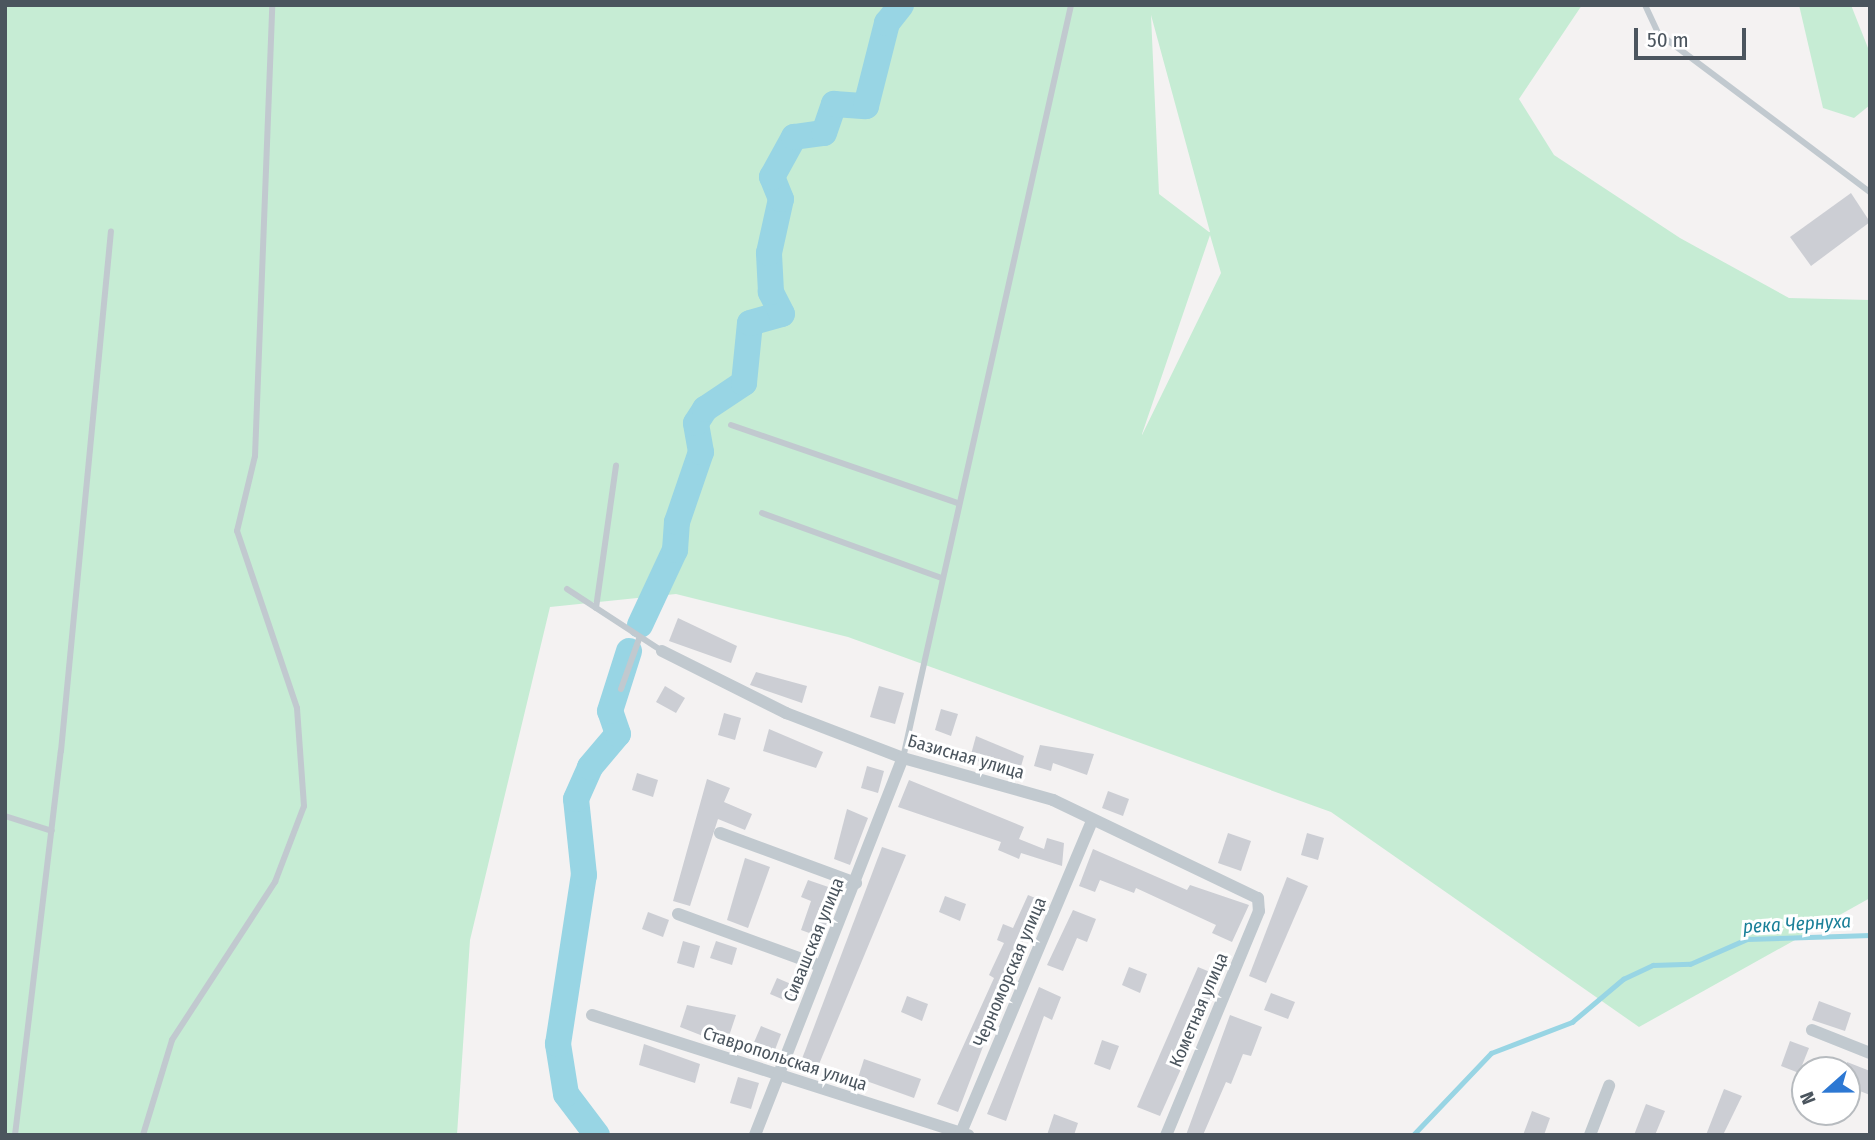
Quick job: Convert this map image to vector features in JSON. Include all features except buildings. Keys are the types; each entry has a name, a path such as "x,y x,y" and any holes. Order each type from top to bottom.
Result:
{"street":[{"name":"Базисная улица","path":"662,651 786,713 903,758 1052,800 1091,823 1258,898"},
{"name":"Сивашская улица","path":"755,1135 781,1077 821,965 856,883 903,758"},
{"name":"Черноморская улица","path":"963,1134 1091,823"},
{"path":"720,833 856,883"},
{"name":"Кометная улица","path":"1166,1135 1259,911 1258,898"},
{"path":"678,914 821,965"},
{"name":"Ставропольская улица","path":"592,1014 963,1134"},
{"path":"1812,1030 1870,1053"},
{"path":"1590,1135 1609,1086"}],"lane":[{"path":"143,1135 172,1040 275,883 304,806 297,708 237,531 255,456 271,5"},
{"path":"903,758 1071,5"},
{"path":"1645,5 1658,33 1870,192"},
{"path":"15,1135 52,831 111,231"},
{"path":"731,425 958,503"},
{"path":"596,608 616,466"},
{"path":"762,513 942,578"},
{"path":"566,589 639,639 662,651"},
{"path":"621,689 639,639"},
{"path":"5,816 52,831"}],"green space":[{"path":"5,5 1582,5 1519,99 1554,155 1680,238 1789,298 1870,300 1870,898 1639,1027 1331,812 848,637 676,594 550,607 470,940 457,1135 5,1135","holes":["1151,15 1210,232 1159,194","1210,235 1221,273 1142,435 1142,434"]},
{"path":"1799,5 1851,5 1870,53 1870,105 1854,118 1823,108"}],"waterway":[{"path":"640,625 675,550 677,522 701,452 696,423 705,409 744,383 750,323 782,314 771,292 769,253 781,199 772,177 794,137 824,133 834,104 866,106 887,23 901,5"},
{"path":"597,1135 566,1094 558,1044 584,875 576,799 590,767 618,734 610,711 629,651"},
{"name":"река Чернуха","path":"1413,1135 1491,1053 1572,1022 1623,979 1653,965 1690,964 1747,939 1870,935"}]}
